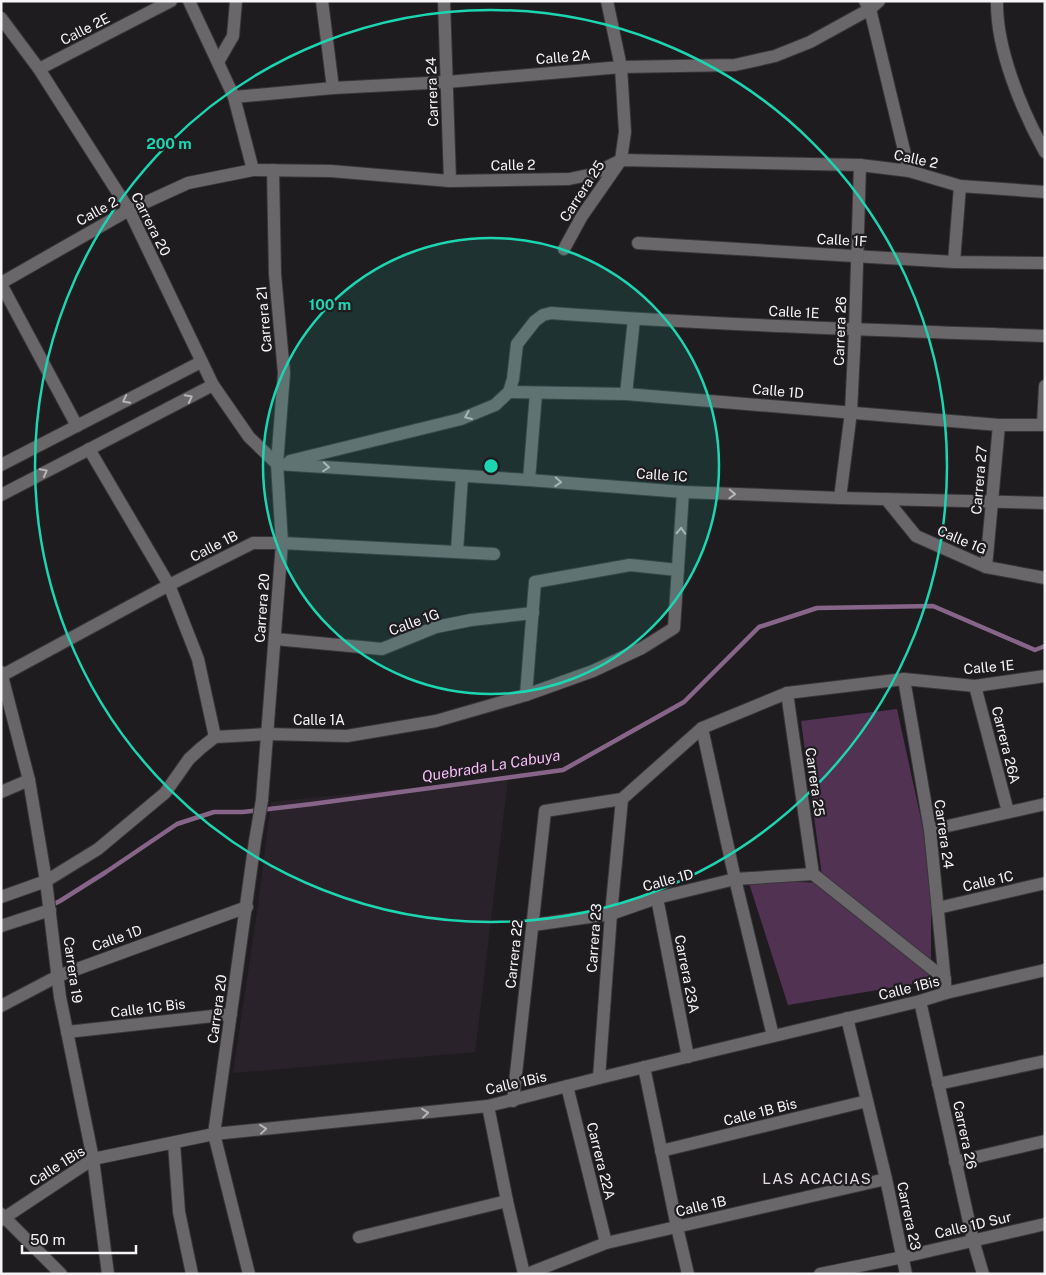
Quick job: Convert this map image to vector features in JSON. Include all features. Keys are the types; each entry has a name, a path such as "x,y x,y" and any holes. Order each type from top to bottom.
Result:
{"street":[{"name":"Calle 2E","path":"39,70 171,1"},
{"path":"189,1 234,98 253,170"},
{"path":"218,62 233,36 236,1"},
{"path":"322,1 333,88"},
{"name":"Carrera 24","path":"444,1 450,182"},
{"name":"Carrera 25","path":"564,249 582,216 621,160 625,132 621,67 607,1"},
{"path":"997,1 997,17 1007,64 1031,126 1045,152"},
{"path":"871,4 909,171"},
{"name":"Calle 2A","path":"234,98 333,88 447,82 621,67 735,65 775,56 810,42 871,4"},
{"name":"Carrera 20","path":"1,18 39,70 129,210 213,385 249,437 277,464 282,543 262,800 214,1134 248,1274"},
{"name":"Calle 2","path":"1,283 129,210 188,183 253,170 331,171 450,182 569,179 592,174 621,160 860,165 909,171 960,186 1045,192"},
{"name":"Carrera 26","path":"840,498 851,412 860,165"},
{"name":"Carrera 21","path":"273,170 275,274 284,373 277,464"},
{"path":"954,262 960,186"},
{"name":"Calle 1F","path":"638,243 954,262 1045,263"},
{"path":"1,283 76,426"},
{"name":"Calle 1E","path":"509,392 513,379 517,344 535,320 551,313 855,330 1045,336"},
{"path":"626,394 634,319"},
{"path":"1,466 201,362"},
{"path":"1,495 213,385"},
{"path":"1044,424 1045,386"},
{"path":"277,464 461,419 495,405 509,392"},
{"name":"Calle 1D","path":"509,392 626,394 999,425 1044,424"},
{"path":"529,480 536,393"},
{"name":"Carrera 27","path":"986,567 999,425"},
{"path":"1,897 46,881 98,849 165,793 189,759 215,737 198,659 169,585 89,449"},
{"name":"Calle 1C","path":"277,464 683,492 1045,503"},
{"path":"458,551 462,476"},
{"path":"526,696 535,582 630,565 678,570 683,492"},
{"name":"Calle 1G","path":"886,499 916,536 986,567 1045,578"},
{"name":"Calle 1B","path":"2,674 169,585 253,543 494,554"},
{"name":"Calle 1A","path":"215,737 268,734 347,736 436,721 526,696 593,671 642,648 674,628 678,570"},
{"name":"Calle 1G","path":"275,639 382,649 436,627 471,620 533,613"},
{"name":"Carrera 19","path":"2,674 29,780 46,881 60,998 93,1160 108,1274"},
{"name":"Calle 1E","path":"622,800 702,728 787,693 904,679 975,686 1045,676"},
{"name":"Carrera 24","path":"904,679 930,830 946,994"},
{"name":"Carrera 26A","path":"975,686 1008,812"},
{"name":"Carrera 25","path":"787,693 813,874"},
{"path":"702,728 735,879 773,1036"},
{"path":"1,792 29,780"},
{"name":"Carrera 22","path":"513,1100 545,811 622,800"},
{"name":"Carrera 23","path":"599,1078 611,914 622,800"},
{"path":"930,830 1045,804"},
{"path":"813,874 945,979"},
{"name":"Calle 1D","path":"532,925 611,914 657,898 735,879 813,874"},
{"name":"Calle 1C","path":"938,908 1045,883"},
{"name":"Carrera 23A","path":"657,898 688,1057"},
{"path":"1,926 49,906"},
{"name":"Calle 1D","path":"1,1006 58,976 247,907"},
{"name":"Calle 1Bis","path":"3,1217 93,1160 214,1134 488,1106 1045,970"},
{"name":"Carrera 26","path":"920,1002 973,1240 983,1274"},
{"name":"Calle 1C Bis","path":"67,1032 231,1014"},
{"name":"Carrera 23","path":"847,1018 886,1179 906,1274"},
{"path":"938,1084 1045,1061"},
{"path":"644,1068 688,1274"},
{"name":"Carrera 22A","path":"567,1086 606,1243"},
{"name":"Calle 1B Bis","path":"661,1151 867,1101"},
{"path":"488,1106 507,1201 525,1274"},
{"path":"955,1162 1045,1141"},
{"path":"174,1143 179,1212 192,1274"},
{"name":"Calle 1B","path":"525,1274 606,1243 886,1179"},
{"path":"359,1237 507,1201"},
{"path":"3,1217 61,1274"},
{"name":"Calle 1D Sur","path":"820,1274 1045,1224"}],"shaded area":[{"path":"897,709 924,833 931,905 931,981 788,1005 748,880 823,883 801,721"},
{"path":"508,778 475,1052 233,1073 258,906 271,802"}],"waterway":[{"name":"Quebrada La Cabuya","path":"50,906 106,872 177,824 214,812 243,812 312,804 563,770 684,702 759,627 817,608 933,606 1035,650 1045,646"}],"district":[{"name":"LAS ACACIAS","path":"817,1179"}]}
